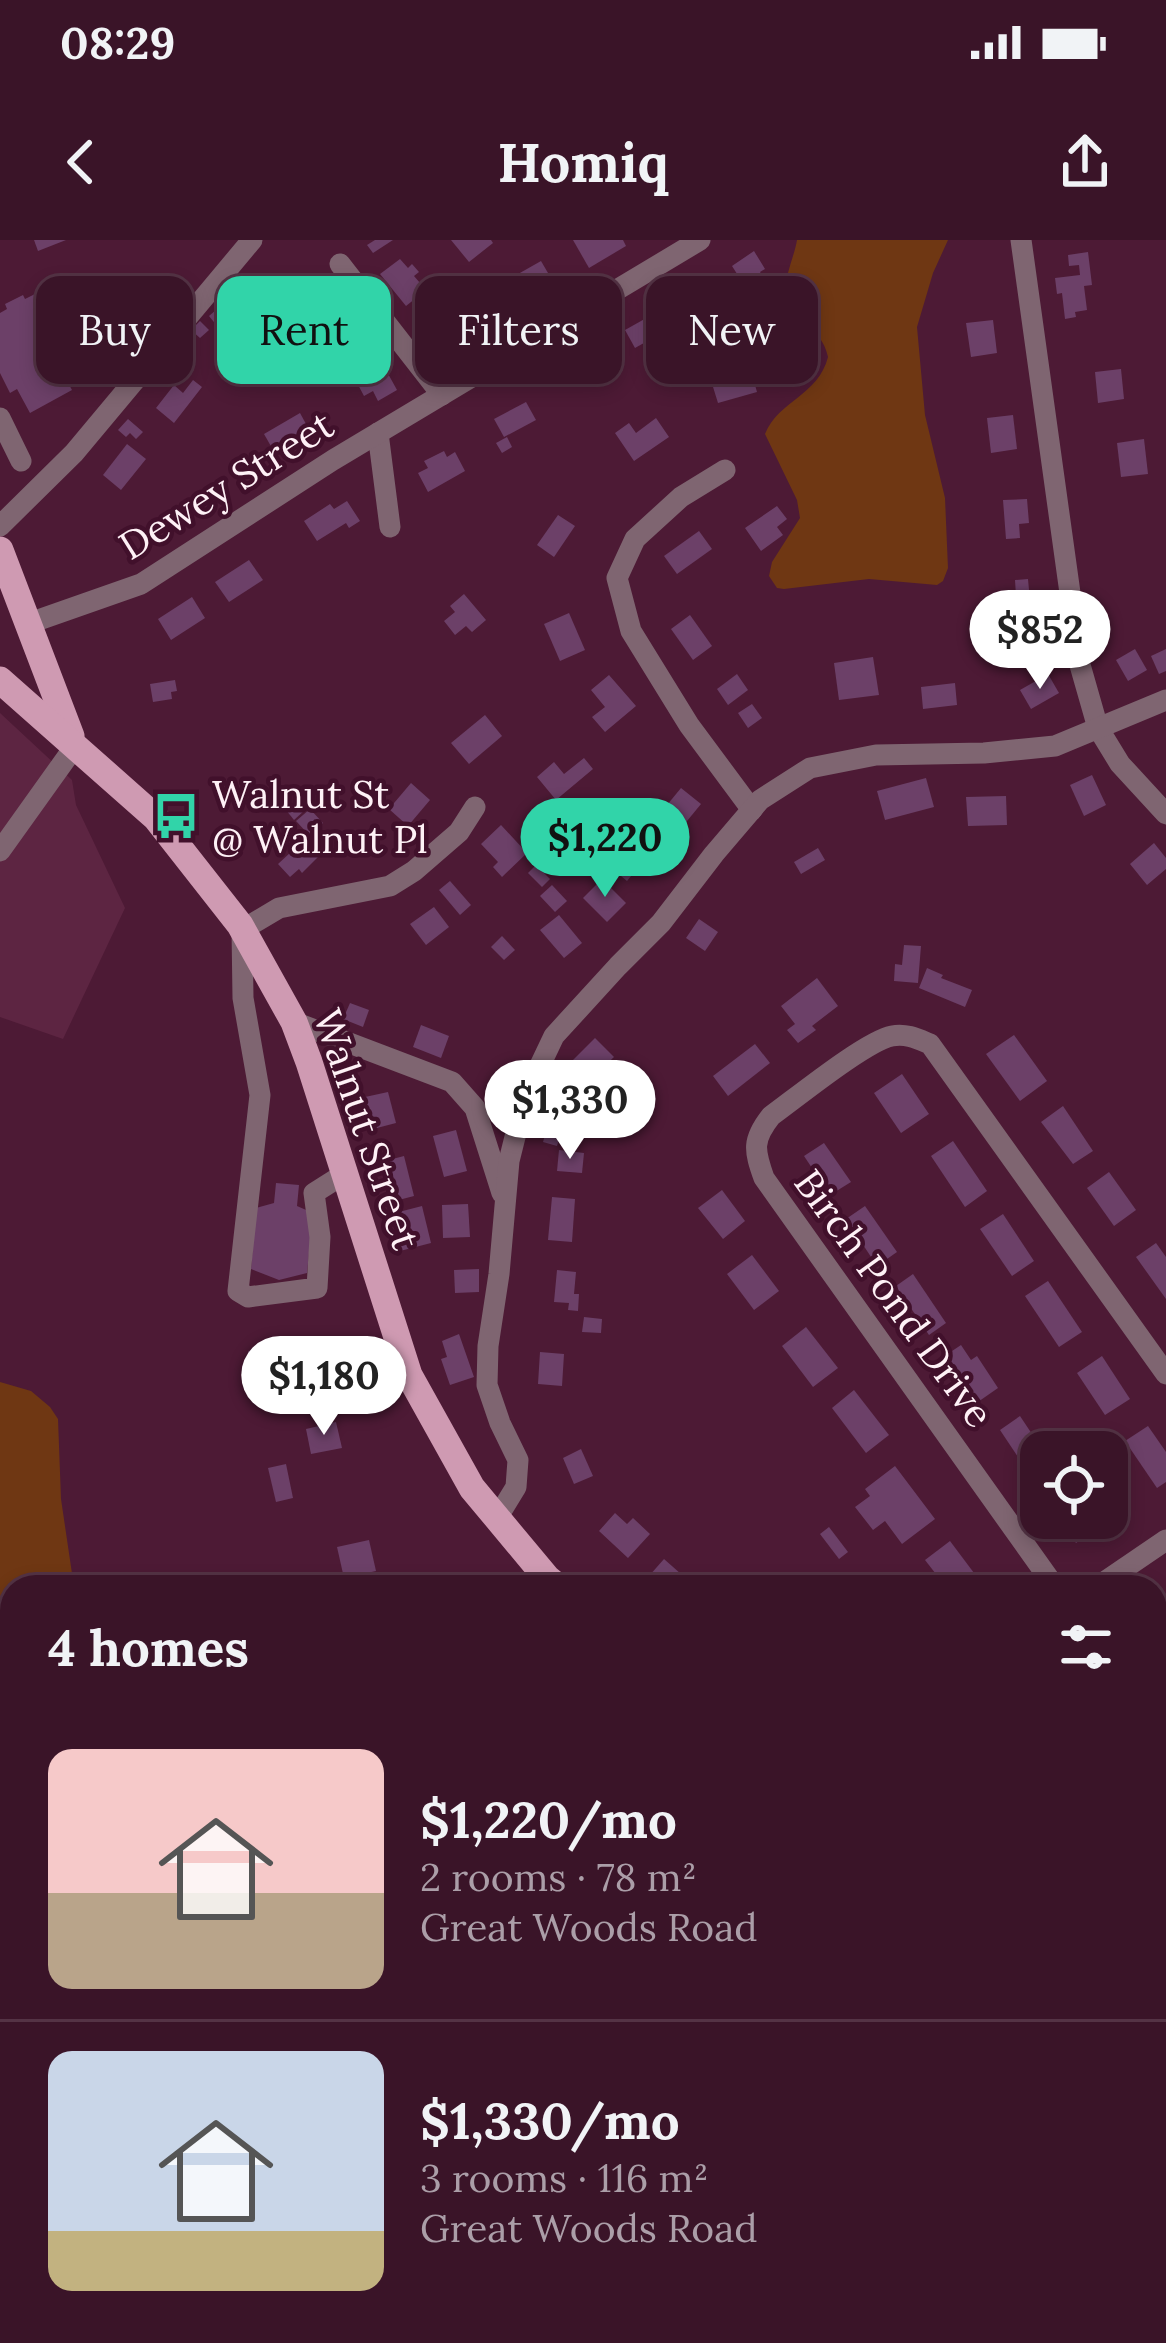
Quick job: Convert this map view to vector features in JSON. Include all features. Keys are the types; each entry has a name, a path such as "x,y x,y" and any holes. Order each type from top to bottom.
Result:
{"main road":[{"path":"0,550 75,746"},
{"name":"Walnut Street","path":"0,680 156,818 242,930 294,1022 409,1375 472,1488 547,1575"}],"street":[{"path":"223,240 235,260"},
{"path":"0,526 74,453 252,240"},
{"name":"Dewey Street","path":"27,624 141,584 700,240"},
{"path":"1021,240 1080,665 1098,728 1120,764 1166,814"},
{"path":"340,264 442,395"},
{"path":"0,418 21,461"},
{"path":"378,434 390,527"},
{"path":"725,470 681,497 635,539 617,578 631,631 689,725 752,810"},
{"path":"497,1518 516,1487 518,1460 488,1384 508,1161 525,1097 554,1036 661,923 760,800 810,768 876,755 1055,746 1166,700"},
{"path":"0,851 75,746"},
{"path":"344,1174 314,1193 320,1237 317,1288 248,1297 238,1291 260,1095 243,998 242,930 280,908 390,886 435,854 475,807"},
{"path":"294,1022 452,1082 475,1108 505,1203"},
{"name":"Birch Pond Drive","path":"1046,1575 764,1178 755,1154 759,1132 771,1116 869,1046 892,1036 912,1036 930,1044 1166,1374"},
{"path":"1115,1575 1166,1540"}],"shaded area":[{"path":"797,240 948,240 917,327 925,415 945,498 948,568 937,585 869,579 784,589 777,588 769,576 772,562 800,518 797,500 765,434 779,413 818,384 828,357 818,336 818,276 787,276"},
{"path":"0,713 72,780 76,805 125,908 63,1039 0,1017"},
{"path":"0,1382 31,1391 58,1419 61,1499 72,1575 0,1575"}],"building":[{"path":"34,240 66,240 38,251"},
{"path":"393,240 373,253 367,245"},
{"path":"451,240 491,240 493,243 469,262"},
{"path":"573,240 623,240 626,246 589,268"},
{"path":"754,251 765,269 760,272 762,276 738,276 732,266"},
{"path":"1088,252 1092,285 1084,286 1087,310 1065,319 1055,278 1080,275 1079,265 1069,266 1068,255"},
{"path":"400,259 408,268 412,264 419,272 414,276 415,299 406,306 391,288 391,276 380,274"},
{"path":"541,261 550,276 515,276"},
{"path":"36,294 36,384 69,384 72,390 30,413 17,389 10,393 0,373 0,313 7,309 5,304 23,295 25,299"},
{"path":"646,318 646,342 635,348 625,330"},
{"path":"993,320 997,353 971,357 966,323"},
{"path":"200,321 209,330 200,338 193,328"},
{"path":"1121,369 1124,399 1098,403 1095,372"},
{"path":"391,379 397,390 378,401 373,391 364,396 358,384 391,384"},
{"path":"193,380 202,387 174,423 156,408 174,385 183,393"},
{"path":"712,384 755,384 757,392 718,403"},
{"path":"526,402 536,420 504,437 494,419"},
{"path":"300,413 312,435 276,455 264,434"},
{"path":"1013,415 1017,449 991,453 987,418"},
{"path":"656,418 669,437 634,461 615,433 629,423 636,433"},
{"path":"128,419 143,432 136,439 118,430"},
{"path":"507,437 512,447 502,453 496,443"},
{"path":"1144,439 1148,474 1121,477 1117,443"},
{"path":"127,444 146,459 121,490 103,475"},
{"path":"444,451 447,457 455,452 465,471 428,492 418,473 428,468 424,461"},
{"path":"1027,499 1029,523 1019,524 1020,538 1006,539 1003,500"},
{"path":"347,501 360,521 349,528 346,523 317,541 304,521 330,504 334,509"},
{"path":"777,506 787,519 777,527 783,535 761,551 745,528"},
{"path":"558,515 575,526 554,557 537,545"},
{"path":"699,531 712,549 677,574 664,556"},
{"path":"249,560 263,580 229,602 215,582"},
{"path":"1028,579 1031,612 1017,613 1015,580"},
{"path":"464,594 486,620 472,632 466,626 455,635 444,621 455,612 450,606"},
{"path":"192,597 205,618 171,640 158,619"},
{"path":"569,613 585,650 560,661 544,624"},
{"path":"690,615 712,646 693,660 671,629"},
{"path":"996,624 996,635 981,635 980,625"},
{"path":"1135,649 1147,670 1128,681 1116,660"},
{"path":"1166,649 1166,671 1159,674 1151,656"},
{"path":"873,657 879,695 839,700 834,663"},
{"path":"737,674 748,690 728,705 717,689"},
{"path":"1048,674 1059,693 1031,709 1020,690"},
{"path":"609,675 636,706 605,732 592,717 605,707 591,690"},
{"path":"175,680 177,691 171,692 172,699 153,702 150,684"},
{"path":"955,683 957,705 923,709 921,687"},
{"path":"752,704 762,718 748,728 738,713"},
{"path":"485,715 502,736 469,764 451,743"},
{"path":"584,758 593,769 556,800 537,777 554,762 564,774"},
{"path":"1092,775 1106,805 1084,816 1070,785"},
{"path":"926,778 934,807 885,820 877,791"},
{"path":"411,783 430,800 408,826 389,809"},
{"path":"681,788 701,804 678,832 658,816"},
{"path":"1006,796 1007,825 968,826 966,797"},
{"path":"297,800 305,810 294,820 286,810"},
{"path":"310,809 323,823 309,835 296,821"},
{"path":"501,825 527,853 502,877 493,867 498,862 481,844"},
{"path":"634,834 653,849 627,881 609,866"},
{"path":"304,840 319,856 302,873 299,869 290,877 278,864"},
{"path":"1154,843 1166,858 1166,869 1147,885 1130,864"},
{"path":"818,848 825,860 801,874 794,862"},
{"path":"536,865 550,879 542,887 528,873"},
{"path":"602,879 626,903 607,922 583,898"},
{"path":"450,881 471,905 460,915 439,890"},
{"path":"552,885 567,901 555,912 540,896"},
{"path":"434,907 449,927 426,945 410,924"},
{"path":"559,915 582,943 564,958 540,930"},
{"path":"699,919 718,932 705,951 686,938"},
{"path":"502,936 515,950 504,960 491,947"},
{"path":"904,945 921,946 918,983 894,981"},
{"path":"927,968 972,990 965,1007 919,988"},
{"path":"817,978 838,1006 798,1043 787,1030 795,1024 781,1006"},
{"path":"350,1003 369,1010 363,1027 343,1019"},
{"path":"421,1025 449,1036 441,1058 413,1047"},
{"path":"1014,1035 1047,1081 1020,1101 986,1054"},
{"path":"595,1038 614,1057 586,1084 568,1065"},
{"path":"755,1044 770,1063 728,1096 713,1076"},
{"path":"902,1074 929,1114 901,1133 874,1093"},
{"path":"388,1092 396,1123 373,1129 365,1097"},
{"path":"1063,1106 1093,1151 1073,1164 1041,1122"},
{"path":"547,1128 561,1132 557,1146 543,1142"},
{"path":"456,1130 467,1171 444,1177 433,1136"},
{"path":"953,1141 987,1191 965,1207 931,1156"},
{"path":"824,1143 851,1182 830,1195 804,1156"},
{"path":"559,1150 584,1153 582,1173 557,1171"},
{"path":"404,1156 414,1196 391,1202 381,1162"},
{"path":"1109,1172 1136,1210 1114,1226 1087,1188"},
{"path":"276,1183 299,1185 297,1206 313,1213 307,1273 279,1280 251,1269 256,1208 274,1203"},
{"path":"722,1190 745,1221 723,1239 698,1208"},
{"path":"552,1197 575,1199 572,1242 548,1240"},
{"path":"468,1204 470,1237 443,1238 442,1205"},
{"path":"422,1206 431,1243 400,1251 391,1214"},
{"path":"865,1206 897,1252 877,1266 846,1219"},
{"path":"1003,1214 1034,1261 1012,1276 980,1229"},
{"path":"1156,1243 1166,1257 1166,1299 1136,1257"},
{"path":"752,1255 779,1291 754,1310 727,1274"},
{"path":"479,1269 479,1292 455,1293 454,1270"},
{"path":"557,1270 576,1272 578,1311 568,1310 569,1303 554,1302"},
{"path":"913,1274 946,1323 929,1335 896,1286"},
{"path":"1048,1281 1082,1332 1059,1347 1025,1296"},
{"path":"584,1317 602,1319 601,1333 582,1332"},
{"path":"806,1327 838,1368 813,1387 782,1346"},
{"path":"459,1334 474,1377 450,1385 441,1359 447,1357 442,1341"},
{"path":"307,1338 312,1362 253,1374 248,1351"},
{"path":"961,1345 971,1360 977,1356 998,1388 975,1404 943,1357"},
{"path":"540,1352 564,1354 562,1386 538,1384"},
{"path":"1102,1356 1130,1399 1105,1415 1077,1373"},
{"path":"854,1390 889,1435 866,1453 832,1408"},
{"path":"1020,1416 1030,1431 1020,1431 1020,1460 1000,1430"},
{"path":"336,1422 342,1448 311,1454 306,1429"},
{"path":"1148,1426 1166,1452 1166,1482 1157,1488 1128,1439"},
{"path":"581,1449 593,1476 574,1484 563,1458"},
{"path":"286,1464 293,1498 276,1502 268,1468"},
{"path":"895,1466 935,1519 902,1544 885,1521 873,1530 855,1507 870,1496 865,1489"},
{"path":"615,1513 627,1524 633,1518 650,1534 628,1558 599,1531"},
{"path":"829,1527 848,1552 839,1559 820,1534"},
{"path":"369,1540 376,1571 343,1575 337,1547"},
{"path":"950,1541 976,1575 937,1575 925,1560"},
{"path":"664,1559 682,1575 650,1575"}],"place":[{"name":"Walnut St @ Walnut Pl","path":"176,816"}]}
